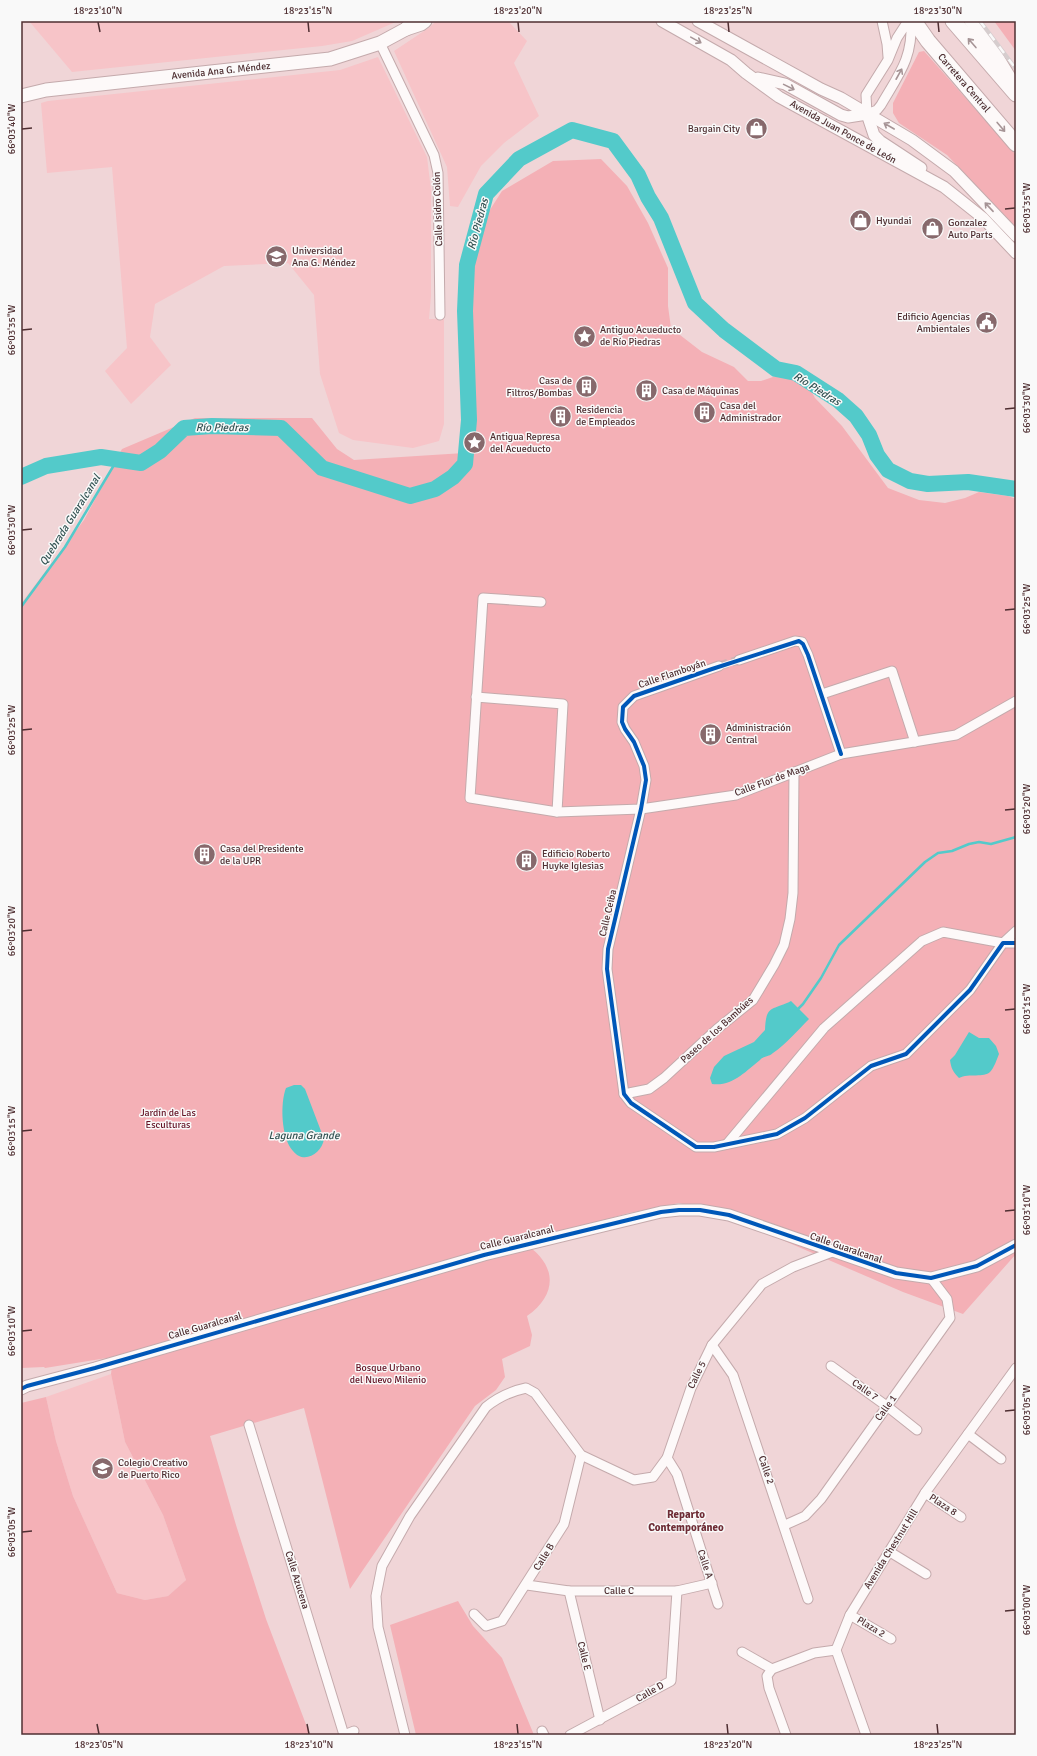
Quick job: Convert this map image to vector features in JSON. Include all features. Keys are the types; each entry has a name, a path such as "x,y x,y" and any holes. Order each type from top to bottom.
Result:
{"highway":[{"name":"Carretera Central","path":"913,21 928,41 1016,144"},
{"path":"953,21 1016,94"}],"main road":[{"name":"Avenida Ana G. Méndez","path":"21,96 46,90 330,59 380,43 409,25 421,24 425,21"},
{"path":"971,21 995,54 1016,88"}],"street":[{"name":"Avenida Juan Ponce de León","path":"662,21 731,60 779,96 944,187 983,218 1016,252"},
{"path":"698,21 912,140 954,171 1016,236"},
{"path":"882,21 887,44 888,60"},
{"path":"908,21 897,38 888,60 866,95 867,114 874,135 880,141 934,177 944,187"},
{"path":"752,76 785,84 841,115 848,117 867,114 877,110 881,105 907,59 912,37 913,21"},
{"name":"Calle Isidro Colón","path":"380,43 434,155 437,167 439,188 440,315"},
{"path":"541,602 483,598 476,697 563,704 557,812"},
{"path":"739,660 795,641 802,642 822,694 841,754"},
{"name":"Calle Flamboyán","path":"642,809 646,774 634,742 622,722 623,707 634,696 719,666"},
{"path":"822,694 892,671 916,742"},
{"name":"Calle Flor de Maga","path":"476,697 470,798 557,812 642,809 736,795 841,754 956,735 1016,700"},
{"name":"Paseo de los Bambúes","path":"624,1094 649,1089 664,1078 717,1029 753,1000 774,965 784,945 790,919 793,893 794,772"},
{"name":"Calle Ceiba","path":"624,1094 607,969 608,949 642,809"},
{"path":"624,1094 631,1103 696,1147 714,1147 777,1134 805,1118 871,1066 906,1054 970,990 1003,943 1016,931"},
{"path":"727,1144 824,1028 922,941 944,932 1003,943 1016,943"},
{"name":"Calle Guaralcanal","path":"21,1389 27,1386 95,1368 484,1255 661,1212 700,1210 729,1215 896,1273 931,1278 977,1266 1016,1246"},
{"name":"Calle 5","path":"581,1455 634,1480 653,1477 667,1458 691,1388 712,1345 762,1284 792,1267 832,1252"},
{"name":"Calle 1","path":"785,1525 805,1516 821,1499 950,1318 947,1299 931,1278"},
{"name":"Calle 2","path":"712,1345 733,1374 785,1525 808,1599"},
{"name":"Calle 7","path":"831,1366 917,1430"},
{"name":"Avenida Chestnut Hill","path":"836,1650 850,1614 890,1552 925,1493 1016,1368"},
{"path":"1008,1379 1016,1385"},
{"path":"405,1735 378,1627 376,1596 382,1566 410,1516 486,1407 494,1401 518,1390 526,1388 535,1393 581,1455"},
{"name":"Calle Azucena","path":"249,1425 344,1735"},
{"path":"968,1434 1001,1459"},
{"name":"Calle B","path":"474,1614 486,1626 502,1621 527,1585 564,1524 581,1455"},
{"name":"Calle A","path":"667,1458 677,1474 718,1604"},
{"name":"Plaza 8","path":"925,1493 961,1517"},
{"path":"890,1552 926,1574"},
{"name":"Calle C","path":"527,1585 569,1591 677,1591 712,1583"},
{"name":"Calle E","path":"569,1591 600,1720"},
{"name":"Calle D","path":"570,1735 671,1681 677,1591"},
{"name":"Plaza 2","path":"850,1614 892,1639"},
{"path":"786,1735 769,1688 767,1676 772,1668 814,1652 836,1650 866,1735"},
{"path":"742,1652 772,1668"},
{"path":"344,1735 354,1731"}],"shaded area":[{"path":"29,21 398,21 352,41 322,46 72,72"},
{"path":"436,21 508,21 527,41 514,63 539,116 504,143 481,166 458,207 450,206 447,167 394,51 430,27"},
{"name":"Universidad Ana G. Méndez","path":"378,57 427,157 431,190 431,296 429,319 444,319 444,424 439,441 413,448 353,440 339,433 320,374 314,295 288,263 224,266 155,304 150,337 171,365 131,404 105,371 127,348 112,167 47,173 41,103 48,101 340,70"},
{"name":"Colegio Creativo de Puerto Rico","path":"111,1374 125,1442 163,1515 186,1580 168,1596 145,1600 117,1593 73,1496 56,1441 46,1397"}],"green space":[{"path":"994,21 1016,21 1016,51"},
{"path":"924,51 1016,155 1016,227 947,155 899,123 893,113 893,103 919,52"},
{"path":"601,159 627,186 648,223 668,268 668,306 671,328 702,352 734,367 748,381 761,381 799,368 815,398 842,426 888,488 919,500 945,503 965,498 979,492 1008,496 1016,499 1016,1254 963,1314 903,1292 724,1215 679,1203 629,1213 522,1242 542,1259 550,1278 549,1288 545,1298 538,1307 527,1316 532,1335 530,1346 502,1359 505,1377 496,1390 475,1406 350,1589 304,1408 210,1436 266,1619 310,1735 21,1735 21,1403 46,1397 56,1441 73,1496 117,1593 145,1600 168,1596 186,1580 163,1515 125,1442 111,1374 113,1357 45,1368 21,1368 21,604 84,520 122,449 195,418 312,418 337,449 354,460 464,453 466,442 462,308 470,241 502,191 553,161"},
{"path":"458,1601 473,1626 502,1658 534,1735 416,1735 390,1625"}],"water":[{"path":"791,1001 809,1019 778,1049 761,1059 738,1077 726,1083 712,1084 710,1078 714,1067 724,1056 754,1042 765,1030 769,1012"},
{"path":"969,1032 979,1038 989,1038 996,1046 999,1054 993,1068 987,1074 959,1078 953,1070 950,1060 955,1055"},
{"name":"Laguna Grande","path":"294,1085 301,1085 305,1089 324,1139 320,1149 312,1156 302,1157 297,1155 289,1145 286,1138 282,1111 284,1094 286,1088"}],"waterway":[{"name":"Río Piedras","path":"21,477 46,466 101,457 141,463 160,451 184,428 212,426 281,428 322,468 410,496 435,489 453,477 465,464 469,420 465,311 467,265 486,194 519,159 572,130 613,141 638,175 648,197 661,218 695,303 724,330 776,369 796,373 838,400 856,416 869,435 877,455 888,470 910,481 928,484 968,482 1016,489"},
{"name":"Quebrada Guaralcanal","path":"21,607 65,547 117,460"},
{"path":"798,1009 821,978 839,945 925,862 938,853 952,851 969,844 979,842 991,844 1016,837"}],"tunnel":[{"path":"719,666 739,660"}],"railway":[{"path":"980,21 1016,69"}],"cycle path":[{"path":"841,754 808,655 803,644 799,641 634,696 623,707 622,722 634,742 644,766 646,780 641,809 608,949 607,969 624,1094 631,1103 696,1147 714,1147 777,1134 805,1118 871,1066 906,1054 970,990 1003,943 1016,943"},
{"path":"21,1389 27,1386 95,1368 484,1255 661,1212 700,1210 729,1215 896,1273 931,1278 977,1266 1016,1245"}],"place":[{"name":"Bargain City","path":"756,129"},
{"name":"Hyundai","path":"861,221"},
{"name":"Gonzalez Auto Parts","path":"933,229"},
{"name":"Universidad Ana G. Méndez","path":"276,257"},
{"name":"Edificio Agencias Ambientales","path":"986,323"},
{"name":"Antiguo Acueducto de Río Piedras","path":"584,336"},
{"name":"Casa de Filtros/Bombas","path":"587,387"},
{"name":"Casa de Máquinas","path":"646,391"},
{"name":"Casa del Administrador","path":"704,412"},
{"name":"Residencia de Empleados","path":"560,416"},
{"name":"Antigua Represa del Acueducto","path":"474,443"},
{"name":"Administración Central","path":"711,734"},
{"name":"Casa del Presidente de la UPR","path":"205,855"},
{"name":"Edificio Roberto Huyke Iglesias","path":"526,860"},
{"name":"Colegio Creativo de Puerto Rico","path":"102,1469"}],"district":[{"name":"Reparto Contemporáneo","path":"686,1520"}],"park label":[{"name":"Jardín de Las Esculturas","path":"168,1118"},
{"name":"Bosque Urbano del Nuevo Milenio","path":"388,1374"}]}
